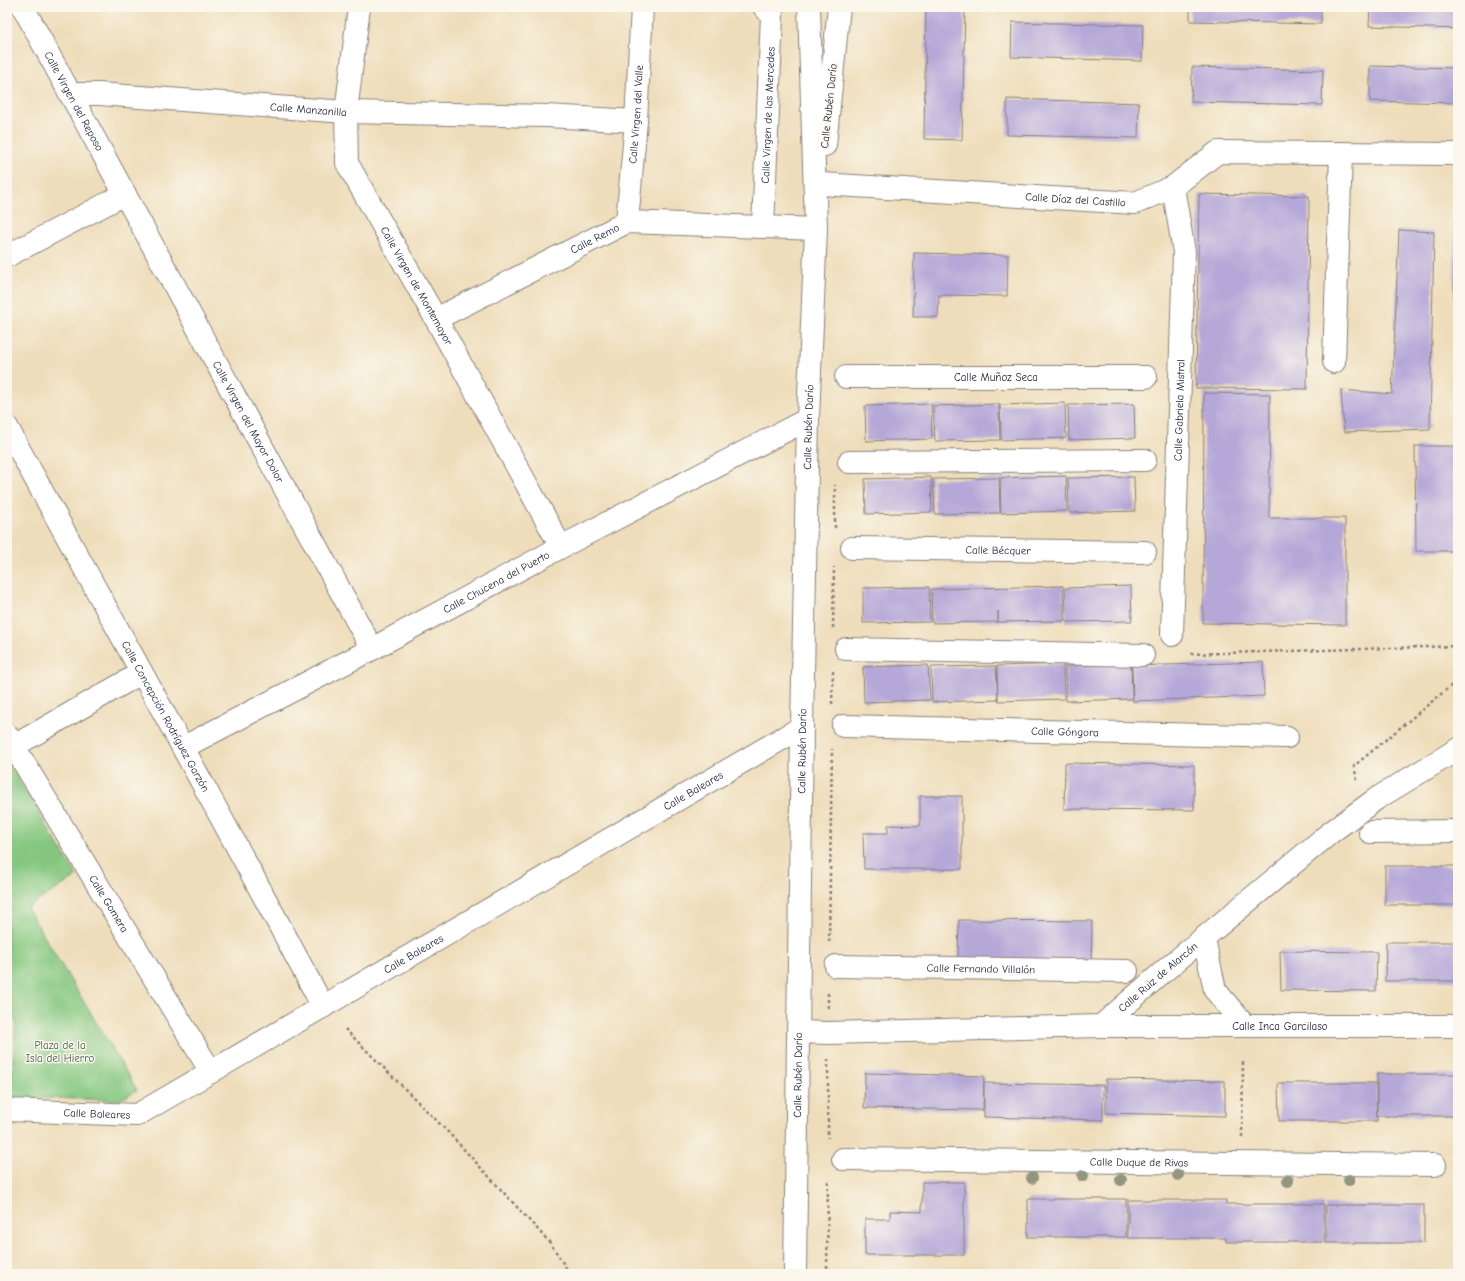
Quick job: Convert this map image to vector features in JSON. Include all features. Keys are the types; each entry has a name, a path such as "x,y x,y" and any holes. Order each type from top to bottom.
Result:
{"street":[{"name":"Calle Virgen del Reposo","path":"24,7 125,194"},
{"name":"Calle Virgen de Montemayor","path":"359,7 346,112 347,163 436,319 561,547"},
{"name":"Calle Virgen del Valle","path":"627,222 636,121 642,7"},
{"name":"Calle Virgen de las Mercedes","path":"763,227 772,15 764,7"},
{"name":"Calle Rubén Darío","path":"809,7 816,229"},
{"name":"Calle Rubén Darío","path":"796,1274 802,727 808,419 816,229 839,7"},
{"name":"Calle Manzanilla","path":"70,94 99,94 346,112 547,116 636,121"},
{"name":"Calle Díaz del Castillo","path":"821,184 1135,203 1173,187 1218,152 1458,154"},
{"path":"1334,362 1341,153"},
{"name":"Calle Gabriela Mistral","path":"1172,635 1184,252 1173,187"},
{"path":"7,256 125,194"},
{"name":"Calle Virgen del Mayor Dolor","path":"125,194 372,649"},
{"name":"Calle Remo","path":"436,319 627,222 816,229"},
{"name":"Calle Muñoz Seca","path":"846,377 1146,378"},
{"name":"Calle Chucena del Puerto","path":"184,747 372,649 561,547 808,419"},
{"name":"Calle Concepción Rodríguez Garzón","path":"7,427 140,672 184,747 323,1007"},
{"path":"849,462 1145,460"},
{"name":"Calle Bécquer","path":"852,548 1145,552"},
{"path":"846,649 1143,655"},
{"path":"10,741 140,672"},
{"name":"Calle Góngora","path":"843,726 1287,737"},
{"name":"Calle Baleares","path":"7,1110 138,1115 802,727"},
{"name":"Calle Gomera","path":"10,741 211,1072"},
{"name":"Calle Ruiz de Alarcón","path":"1101,1026 1336,829 1376,799 1458,749"},
{"path":"1370,832 1458,831"},
{"path":"1204,939 1215,990 1245,1026"},
{"name":"Calle Fernando Villalón","path":"836,966 1127,971"},
{"path":"799,1032 835,1033 1101,1026"},
{"name":"Calle Inca Garcilaso","path":"1101,1026 1458,1026"},
{"name":"Calle Duque de Rivas","path":"843,1159 1435,1165"}],"path":[{"path":"1189,654 1458,646"},
{"path":"1358,786 1354,766 1458,680"},
{"path":"345,1029 448,1132 551,1244 570,1274"},
{"path":"1241,1163 1243,1059"}],"green space":[{"name":"Plaza de la Isla del Hierro","path":"7,761 77,876 27,908 137,1090 120,1100 10,1097 16,1020 7,1019"}],"building":[{"path":"926,7 965,8 962,140 924,139"},
{"path":"1190,7 1321,7 1321,24 1190,21"},
{"path":"1370,7 1458,7 1458,29 1369,26"},
{"path":"1012,22 1143,25 1142,61 1011,57"},
{"path":"1370,66 1458,68 1458,103 1370,101"},
{"path":"1192,67 1323,70 1322,105 1191,102"},
{"path":"1007,99 1139,103 1138,138 1007,135"},
{"path":"1199,194 1309,196 1307,389 1196,388"},
{"path":"1455,220 1458,220 1458,323 1454,323"},
{"path":"1399,230 1434,232 1430,429 1344,432 1341,390 1392,394"},
{"path":"914,253 1008,255 1007,296 939,295 938,317 913,317"},
{"path":"1204,393 1270,394 1269,518 1345,518 1345,625 1203,623"},
{"path":"1065,403 1066,438 1001,440 1000,405"},
{"path":"931,404 932,439 866,441 865,406"},
{"path":"999,404 1000,440 935,441 933,406"},
{"path":"1134,404 1135,438 1069,440 1068,405"},
{"path":"1415,446 1458,446 1458,551 1416,551"},
{"path":"1066,476 1067,511 1001,513 1000,478"},
{"path":"931,477 932,512 866,514 865,479"},
{"path":"1134,477 1135,511 1069,513 1068,478"},
{"path":"999,478 1000,513 935,514 933,479"},
{"path":"1063,586 1064,621 932,623 931,589"},
{"path":"1131,586 1132,621 1066,622 1065,588"},
{"path":"929,587 930,622 863,623 863,588"},
{"path":"1263,662 1264,696 1133,701 1132,666"},
{"path":"1063,664 1064,699 998,701 997,666"},
{"path":"1131,664 1132,699 1066,701 1065,666"},
{"path":"928,665 930,700 864,702 863,667"},
{"path":"996,666 998,700 932,702 931,667"},
{"path":"1065,763 1194,765 1194,810 1064,809"},
{"path":"920,796 962,796 962,869 864,869 863,833 888,833 888,825 920,826"},
{"path":"1385,866 1458,866 1458,905 1385,905"},
{"path":"959,920 1092,921 1091,963 958,962"},
{"path":"1386,942 1458,942 1458,981 1385,981"},
{"path":"1280,951 1377,952 1376,991 1281,990"},
{"path":"865,1073 984,1076 983,1110 864,1108"},
{"path":"1377,1074 1458,1074 1458,1116 1377,1116"},
{"path":"1106,1079 1225,1081 1225,1116 1106,1113"},
{"path":"984,1083 1103,1085 1103,1120 984,1117"},
{"path":"1278,1083 1376,1083 1377,1121 1279,1121"},
{"path":"922,1182 964,1182 964,1255 865,1255 865,1219 890,1219 890,1211 922,1212"},
{"path":"1028,1199 1126,1199 1126,1237 1028,1237"},
{"path":"1128,1200 1226,1200 1226,1204 1324,1204 1324,1242 1226,1242 1226,1238 1128,1238"},
{"path":"1326,1205 1424,1205 1424,1243 1326,1243"}]}
